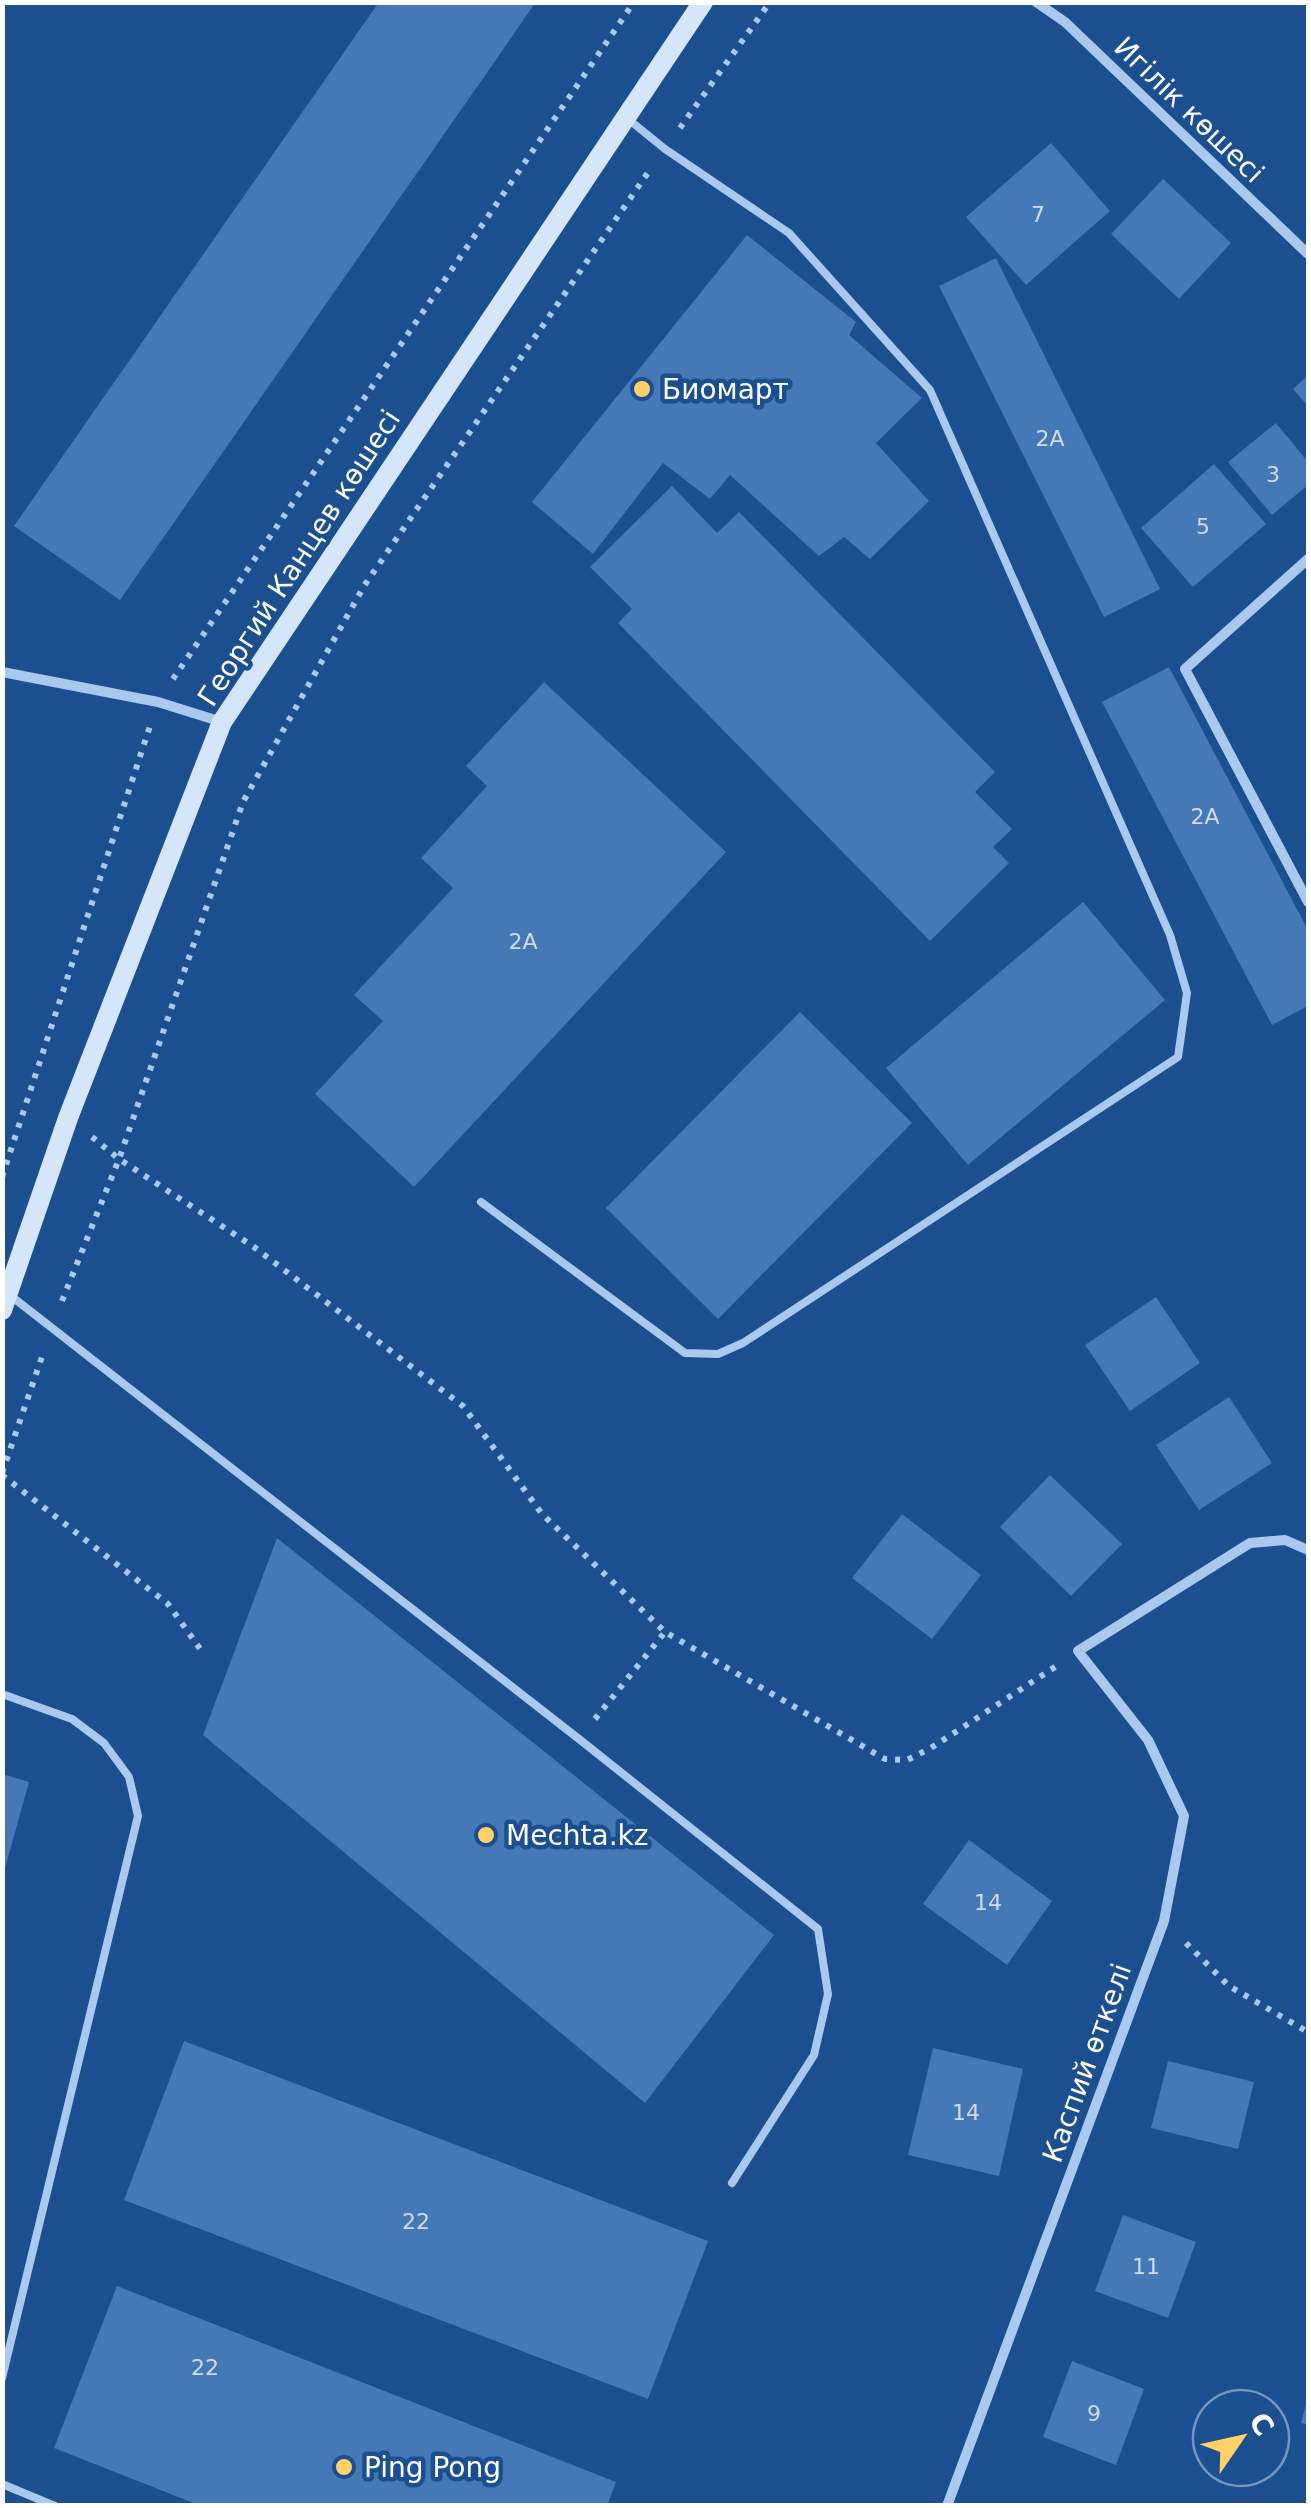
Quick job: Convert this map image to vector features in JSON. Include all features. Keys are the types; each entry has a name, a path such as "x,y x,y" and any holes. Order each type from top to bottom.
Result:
{"main road":[{"name":"Георгий Канцев көшесі","path":"5,1302 68,1118 222,722 703,2"}],"street":[{"name":"Игілік көшесі","path":"1036,2 1065,22 1308,254"},
{"path":"1308,559 1185,669 1308,902"},
{"path":"3,675 158,702 222,722"},
{"path":"1078,1651 1250,1543 1285,1540 1308,1550"},
{"name":"Каспий өткелі","path":"947,2506 1164,1921 1184,1816 1148,1740 1078,1651"}],"lane":[{"path":"481,1202 685,1353 718,1354 743,1343 1178,1057 1187,993 1170,935 930,390 789,233 625,116"},
{"path":"5,1302 51,1328 818,1929 828,1994 814,2055 732,2183"},
{"path":"2,1694 72,1719 104,1743 128,1778 138,1816 2,2378"},
{"path":"2,2484 55,2506"}],"path":[{"path":"2,1177 158,702 634,2"},
{"path":"200,1650 168,1604 2,1474 51,1328 118,1159 243,802 364,586 770,2"},
{"path":"68,1118 118,1159 254,1247 463,1406 542,1514 665,1632 885,1759 907,1760 931,1748 1078,1651"},
{"path":"579,1739 665,1632"},
{"path":"1164,1921 1229,1986 1308,2032"}],"building":[{"path":"379,2 536,2 120,600 14,526"},
{"path":"1051,143 1110,211 1026,285 966,217"},
{"path":"1163,179 1231,243 1179,299 1111,234"},
{"path":"747,235 856,322 849,335 922,398 876,443 929,501 870,559 844,537 819,556 730,475 710,499 663,463 593,554 532,502"},
{"path":"996,258 1160,589 1104,617 939,286"},
{"path":"1308,375 1308,406 1293,389"},
{"path":"1276,423 1308,462 1308,485 1272,515 1228,462"},
{"path":"1214,464 1266,524 1193,587 1141,528"},
{"path":"672,486 717,533 739,512 995,772 975,792 1012,829 993,847 1009,863 930,941 618,623 632,609 590,567"},
{"path":"1169,667 1308,930 1308,1006 1272,1025 1102,702"},
{"path":"544,682 726,852 414,1187 315,1094 383,1021 354,995 453,888 421,858 487,786 466,766"},
{"path":"1083,902 1165,1000 968,1165 886,1068"},
{"path":"800,1012 912,1123 718,1319 606,1208"},
{"path":"1156,1297 1200,1363 1130,1411 1085,1345"},
{"path":"1229,1397 1272,1463 1199,1510 1156,1445"},
{"path":"1050,1475 1122,1544 1071,1596 1000,1527"},
{"path":"902,1514 981,1575 932,1639 852,1578"},
{"name":"Mechta.kz","path":"277,1538 774,1935 645,2103 203,1735"},
{"path":"2,1774 29,1782 4,1872 2,1872"},
{"path":"969,1840 1052,1901 1007,1965 923,1904"},
{"path":"184,2041 708,2241 648,2399 124,2200"},
{"path":"933,2048 1023,2069 999,2176 908,2155"},
{"path":"1168,2061 1254,2082 1238,2149 1151,2128"},
{"path":"1123,2215 1196,2242 1168,2318 1095,2291"},
{"path":"117,2286 616,2482 607,2506 201,2506 54,2448"},
{"path":"1072,2361 1144,2389 1116,2465 1043,2437"},
{"path":"1308,2402 1308,2425 1301,2423"}],"place":[{"name":"Биомарт","path":"642,389"},
{"name":"Mechta.kz","path":"486,1835"},
{"name":"Ping Pong","path":"344,2467"}]}
